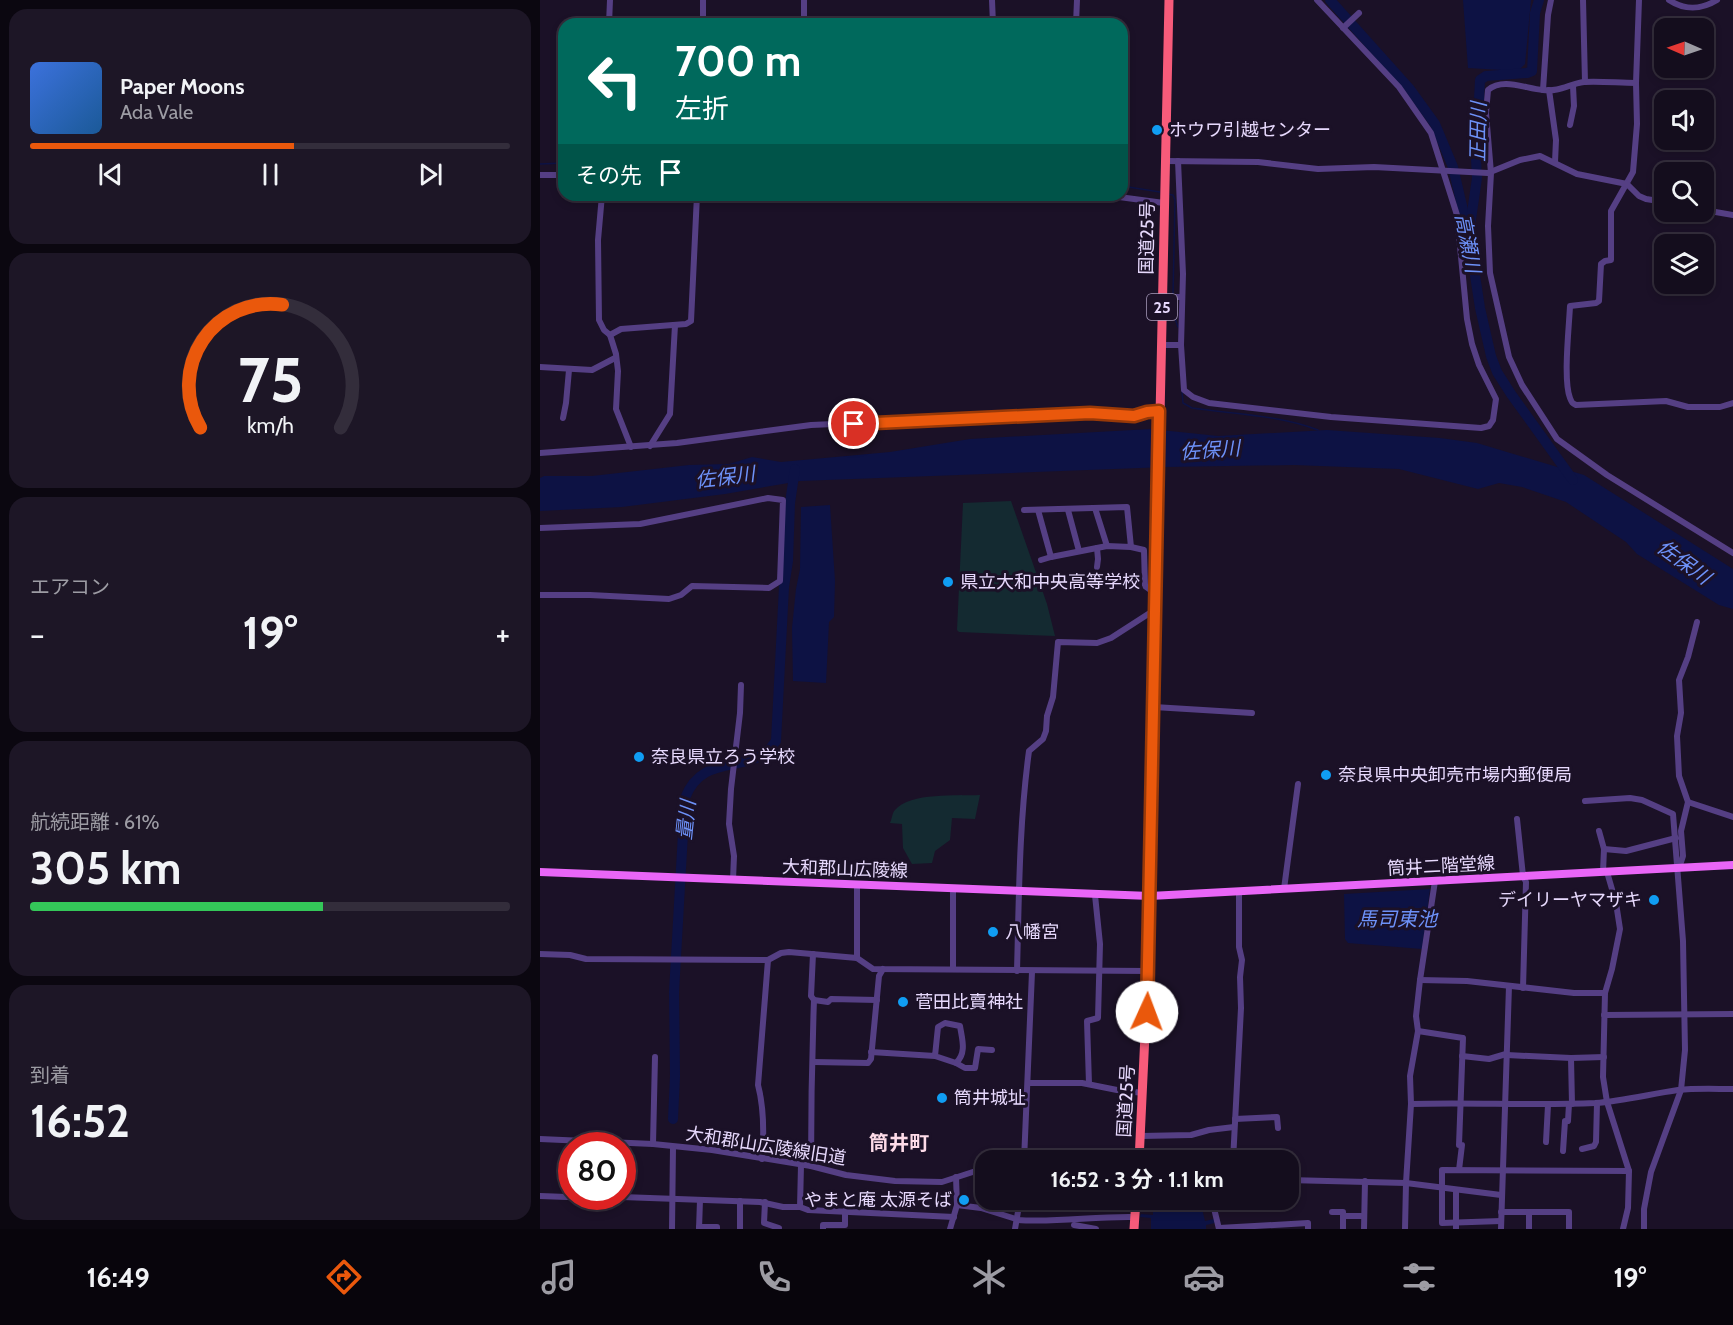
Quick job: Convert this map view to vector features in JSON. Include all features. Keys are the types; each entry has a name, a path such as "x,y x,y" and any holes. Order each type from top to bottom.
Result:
{"highway":[{"name":"国道25号","path":"1140,1150 1150,896 1157,478 1169,0"},
{"path":"1134,1229 1135,1210"}],"main road":[{"name":"筒井二階堂線","path":"1150,896 1733,865"},
{"name":"大和郡山広陵線","path":"540,872 1150,896"}],"street":[{"path":"609,18 610,0"},
{"path":"703,0 703,18"},
{"path":"804,0 804,18"},
{"path":"992,0 993,18"},
{"path":"1076,18 1077,0"},
{"path":"1178,161 1181,345 1184,390 1193,397 1209,403 1331,417 1481,428 1489,426 1493,420 1496,399 1479,365 1472,344 1467,319 1457,215 1431,133 1408,99 1317,0"},
{"path":"1551,0 1548,15 1546,90 1556,140 1555,162"},
{"path":"1583,0 1585,82"},
{"path":"1639,0 1637,124 1633,172 1611,211 1611,260 1600,264 1599,301 1570,306 1567,361 1569,397 1576,405 1666,401 1688,407 1720,407 1733,403"},
{"path":"1669,0 1685,7 1696,8 1717,0"},
{"path":"1344,28 1359,13"},
{"path":"1636,83 1585,82 1562,90 1500,84 1494,85 1487,92 1486,113 1491,173 1488,226 1490,273 1509,357 1522,385 1557,440 1607,475 1733,553"},
{"path":"1570,125 1574,106 1573,86"},
{"path":"1165,161 1258,162 1318,170 1374,167 1491,173 1521,160 1540,156 1577,174 1627,184 1639,196 1654,199"},
{"path":"540,175 558,175"},
{"path":"1128,195 1164,196"},
{"path":"601,201 598,240 599,320 610,336 618,371 616,409 631,447"},
{"path":"610,336 621,329 686,324 691,321 697,201"},
{"path":"1714,212 1733,215"},
{"path":"1162,297 1182,297"},
{"path":"650,446 670,414 675,325"},
{"path":"1161,345 1181,345"},
{"path":"540,367 592,370 615,358"},
{"path":"563,418 567,403 569,370"},
{"path":"540,453 650,446 811,425 1090,413 1134,416 1159,411"},
{"path":"540,528 640,524 768,498 783,500 780,581 769,588 692,586 681,595 669,598 590,594 540,595"},
{"path":"1024,510 1127,507 1131,546"},
{"path":"1095,508 1107,546"},
{"path":"1038,510 1051,557"},
{"path":"1068,510 1079,551"},
{"path":"1041,560 1107,546 1131,546 1144,550 1146,586 1156,594"},
{"path":"1096,548 1097,567"},
{"path":"1017,971 1019,891 1029,751 1043,739 1046,731 1047,716 1053,697 1058,642 1097,643 1111,638 1156,609"},
{"path":"1678,868 1683,856 1681,831 1688,802 1679,776 1677,736 1681,712 1679,680 1697,622"},
{"path":"733,880 734,856 729,824 741,685"},
{"path":"1154,707 1252,713"},
{"path":"1284,889 1298,784"},
{"path":"1585,801 1630,798 1642,800 1673,814 1678,868 1685,1050 1681,1090 1651,1172 1644,1209 1644,1229"},
{"path":"1688,802 1733,818"},
{"path":"1517,819 1523,876 1526,882 1523,988"},
{"path":"1599,831 1604,849 1605,872 1616,903 1620,929 1605,993 1603,1077 1607,1102 1629,1171 1628,1208 1623,1229"},
{"path":"1604,849 1626,851 1676,838"},
{"path":"1405,1229 1411,1104 1410,1076 1418,1031 1416,1016 1435,881"},
{"path":"857,884 857,958"},
{"path":"953,888 953,969"},
{"path":"1233,1150 1241,1008 1242,960 1239,947 1239,891"},
{"path":"1089,1084 1087,1021 1098,1018 1100,971 1095,895"},
{"path":"540,954 570,955 586,959 682,960 768,960 781,953 813,954 857,958 879,976"},
{"path":"811,1166 811,1084 814,1062 812,1052 814,1000 811,996 813,954"},
{"path":"762,1159 762,1099 758,1084 768,960"},
{"path":"873,969 1032,972 1148,971"},
{"path":"814,1062 868,1063 871,1059 879,976 883,969"},
{"path":"1025,1150 1032,972"},
{"path":"1420,981 1467,981 1574,993 1605,993"},
{"path":"1509,986 1506,1105 1502,1170 1501,1195 1501,1225 1456,1226 1442,1223 1442,1170 1502,1170 1629,1171"},
{"path":"814,1000 828,1002 831,999 877,1000"},
{"path":"1604,1015 1733,1014"},
{"path":"935,1056 938,1027 945,1023 960,1026 963,1049 962,1058 956,1063"},
{"path":"1418,1031 1463,1038 1459,1145 1462,1145 1459,1170"},
{"path":"871,1052 935,1056 965,1068 975,1068 978,1049 992,1050"},
{"path":"1462,1056 1489,1059 1506,1055 1604,1057"},
{"path":"653,1144 655,1057"},
{"path":"1563,1151 1564,1121 1568,1121 1570,1104 1571,1058"},
{"path":"1028,1083 1089,1084 1143,1093"},
{"path":"1411,1104 1597,1103 1681,1090 1733,1089"},
{"path":"1582,1149 1594,1146 1596,1142 1597,1103"},
{"path":"1546,1142 1548,1105"},
{"path":"1235,1119 1276,1117 1278,1128"},
{"path":"1141,1136 1191,1135 1234,1127"},
{"name":"大和郡山広陵線旧道","path":"540,1139 653,1144 712,1150 811,1166 846,1175 895,1181 942,1182 975,1171"},
{"path":"672,1229 673,1147"},
{"path":"800,1207 801,1165"},
{"path":"950,1229 957,1204 956,1177"},
{"path":"1299,1180 1406,1183 1501,1195"},
{"path":"1364,1229 1365,1181"},
{"path":"1456,1190 1456,1226"},
{"path":"540,1196 558,1197"},
{"path":"636,1198 740,1201 765,1203 783,1208 800,1207 808,1210 954,1217"},
{"path":"700,1200 699,1228 717,1227 717,1229"},
{"path":"740,1201 740,1229"},
{"path":"765,1203 764,1223 779,1228"},
{"path":"957,1204 981,1208 1016,1219 1074,1224 1096,1229"},
{"path":"1015,1229 1018,1210"},
{"path":"1214,1210 1219,1228 1308,1222 1308,1229"},
{"path":"823,1229 823,1225 845,1225 845,1211"},
{"path":"1332,1212 1344,1212 1343,1229"},
{"path":"1501,1212 1569,1212 1569,1229"},
{"path":"1529,1212 1529,1229"},
{"path":"1074,1224 1111,1216 1135,1217"},
{"path":"1343,1216 1364,1216"}],"shaded area":[{"path":"1011,501 1047,604 1055,636 959,632 957,630 963,503"},
{"path":"980,795 975,819 952,818 950,840 935,851 932,863 912,864 903,848 902,824 890,823 895,810 902,804 923,798"}],"water":[{"path":"1463,0 1531,0 1525,64 1518,71 1468,68"},
{"name":"佐保川","path":"1151,429 1218,436 1327,430 1440,438 1477,443 1584,475 1733,569 1733,609 1719,605 1637,554 1626,542 1566,502 1522,487 1499,483 1478,489 1399,469 1294,465 1166,467 800,481 725,494 622,507 540,511 540,478 544,476 592,476 689,465 729,464 752,457 781,462 890,452 970,439"},
{"path":"830,505 835,581 834,617 829,622 826,683 793,681 792,628 800,569 801,507"},
{"name":"馬司東池","path":"1430,889 1422,949 1348,943 1345,939 1344,894"},
{"path":"1153,1210 1202,1210 1205,1221 1214,1219 1215,1223 1206,1225 1206,1229 1151,1229 1151,1218 1140,1217 1141,1214 1153,1215"}],"waterway":[{"name":"高瀬川","path":"1330,0 1409,88 1435,124 1453,167 1469,236 1480,308 1497,372 1573,480"},
{"name":"正田川","path":"1469,233 1477,178 1480,80 1486,76 1532,71 1535,13 1539,0"},
{"path":"540,164 558,163"},
{"path":"1128,187 1160,192"},
{"path":"1167,194 1173,195 1175,200 1173,295"},
{"path":"1173,299 1173,313 1178,327"},
{"path":"1182,391 1183,403 1192,408 1272,418 1318,430"},
{"name":"量川","path":"673,1119 674,992 685,798 693,783 704,774 716,768 755,759 766,752 776,741 784,587 788,561 790,503 795,469"}],"place":[{"name":"ホウワ引越センター","path":"1157,130"},
{"name":"県立大和中央高等学校","path":"948,582"},
{"name":"奈良県立ろう学校","path":"639,757"},
{"name":"奈良県中央卸売市場内郵便局","path":"1326,775"},
{"name":"デイリーヤマザキ","path":"1654,900"},
{"name":"八幡宮","path":"993,932"},
{"name":"菅田比賣神社","path":"903,1002"},
{"name":"筒井城址","path":"942,1098"},
{"name":"やまと庵 太源そば","path":"964,1200"}],"district":[{"name":"筒井町","path":"899,1143"}],"route":[{"path":"854,424 1090,413 1134,416 1159,411 1147,1012"}]}
